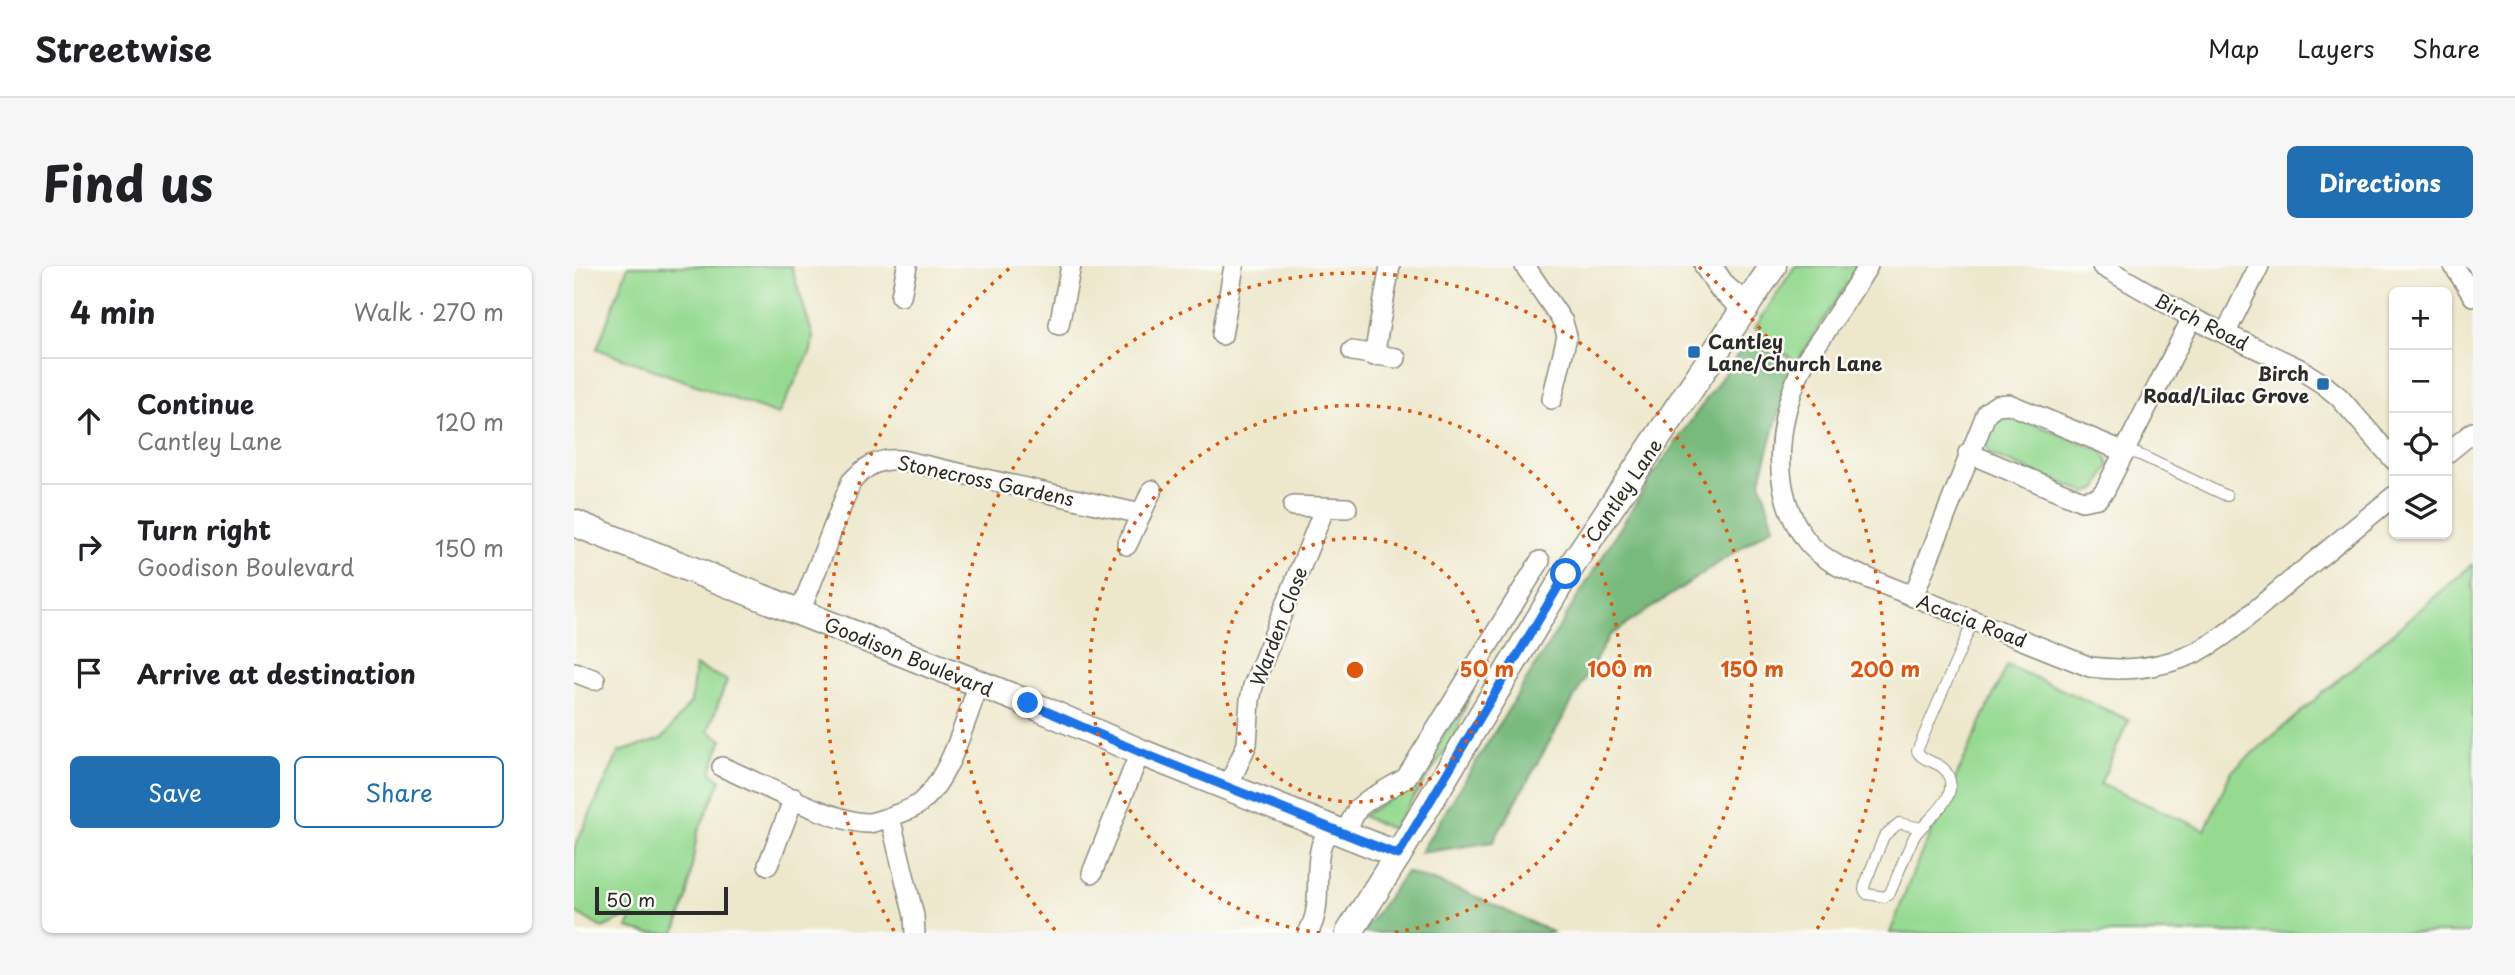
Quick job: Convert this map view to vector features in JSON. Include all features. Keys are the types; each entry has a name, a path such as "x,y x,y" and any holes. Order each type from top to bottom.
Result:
{"street":[{"path":"901,296 906,266"},
{"path":"1059,325 1071,266"},
{"path":"1222,335 1234,266"},
{"path":"1374,356 1390,266"},
{"path":"1525,266 1563,323 1566,336 1552,399"},
{"path":"1708,266 1723,288 1746,307"},
{"name":"Cantley Lane","path":"1349,933 1566,574 1773,266"},
{"name":"Acacia Road","path":"1868,266 1803,365 1784,418 1779,455 1784,489 1806,540 1840,567 2090,667 2120,671 2183,658 2213,641 2389,500"},
{"name":"Birch Road","path":"2102,266 2192,318 2298,368 2323,384 2339,397 2389,454"},
{"path":"2225,334 2259,266"},
{"path":"2454,266 2473,296"},
{"path":"1968,453 2082,501 2098,498 2125,452 2192,318"},
{"path":"1352,351 1396,358"},
{"path":"1913,597 1968,453 1987,412 1997,405 2009,404 2125,452"},
{"path":"2452,449 2473,432"},
{"name":"Stonecross Gardens","path":"800,612 851,482 862,470 874,463 889,459 901,460 1141,514"},
{"path":"1127,545 1152,490"},
{"path":"1293,506 1347,508"},
{"name":"Warden Close","path":"1228,787 1247,744 1250,700 1254,686 1325,507"},
{"name":"Goodison Boulevard","path":"576,528 800,612 1398,855"},
{"path":"1308,933 1316,920 1322,844 1368,800 1406,778 1540,561"},
{"path":"574,672 594,680"},
{"path":"722,766 827,813 855,822 871,823 890,817 918,805 936,787 979,684"},
{"path":"1092,873 1140,752"},
{"path":"768,865 794,798"},
{"path":"890,817 914,916 915,933"}],"lane":[{"path":"2125,452 2138,454 2227,496"},
{"path":"1921,828 1899,823 1884,836 1865,884 1864,890 1867,894 1885,898 1890,893 1916,835 1943,807 1949,779 1942,768 1920,757 1917,751 1973,621"}],"green space":[{"path":"628,266 791,266 813,336 811,351 778,415 597,349"},
{"path":"1795,266 1858,266 1796,363 1755,328"},
{"path":"1751,336 1791,369 1760,480 1774,526 1609,636 1493,842 1420,853 1654,473"},
{"path":"2002,414 2009,414 2100,450 2106,456 2109,466 2098,488 2087,493 1990,455 1984,442 1994,419"},
{"path":"2473,564 2473,933 1890,933 1914,870 2007,665 2129,720 2100,784 2205,830 2231,772"},
{"path":"695,666 727,680 708,731 722,740 711,772 721,780 697,834 687,898 675,933 647,933 627,928 633,914 602,928 574,911 574,848 619,752 662,739 691,702"},
{"path":"1468,700 1454,738 1392,829 1362,816 1410,785"},
{"path":"1406,872 1468,893 1554,933 1362,933"}],"place":[{"name":"Cantley Lane/Church Lane","path":"1694,352"},
{"name":"Birch Road/Lilac Grove","path":"2323,384"}],"route":[{"path":"1028,703 1140,752 1398,855 1566,574"}]}
